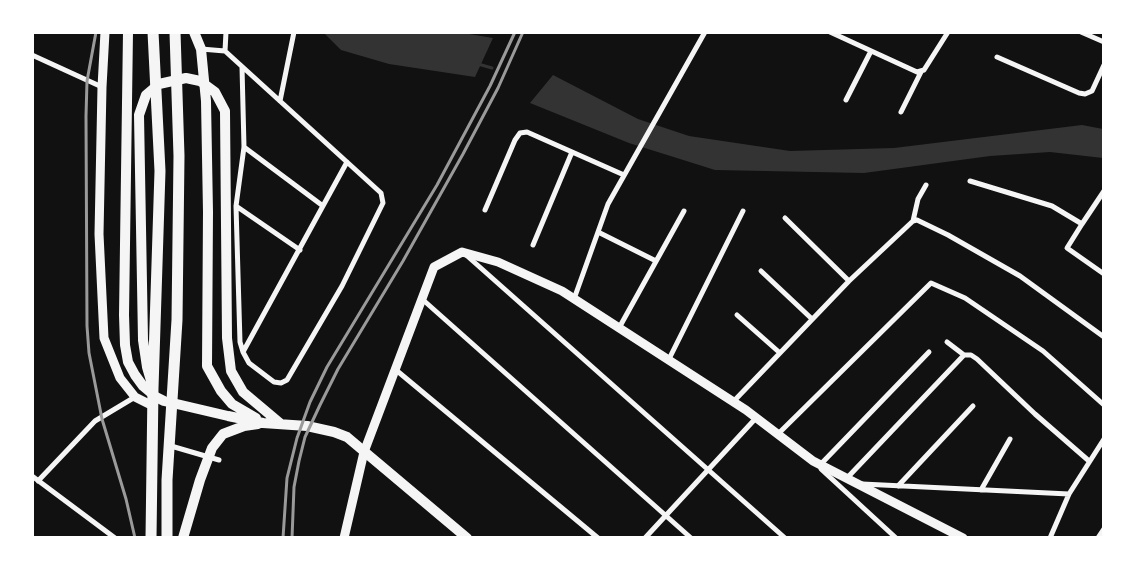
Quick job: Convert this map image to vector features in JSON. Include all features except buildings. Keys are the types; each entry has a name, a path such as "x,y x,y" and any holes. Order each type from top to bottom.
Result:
{"highway":[{"path":"151,538 153,388 160,171 153,32"},
{"path":"167,538 167,480 171,446 178,320 179,156 175,32"},
{"path":"152,480 167,480"}],"main road":[{"path":"128,32 124,346 128,362 144,386 156,397 184,406 263,422 295,424 334,432 347,437 467,538"},
{"path":"194,32 201,49 206,101 208,212 207,366 221,391 232,404 263,422"},
{"path":"153,388 147,367 143,340 139,115 146,95 159,84 186,78 200,82 216,92 225,111 227,338 231,371 243,392 281,424"},
{"path":"183,538 200,480 212,448 222,434 233,429 263,422"}],"street":[{"path":"105,32 99,234 104,338 120,378 135,397 153,406"},
{"path":"225,51 226,32"},
{"path":"280,101 294,32"},
{"path":"574,299 608,204 705,32"},
{"path":"830,32 871,52 921,72"},
{"path":"1081,32 1104,42"},
{"path":"901,112 921,72 948,33"},
{"path":"201,49 225,51 381,193 383,203 342,286 287,380 282,383 274,382 249,363 240,342 236,206 244,147 242,67"},
{"path":"846,100 871,52"},
{"path":"32,55 102,87"},
{"path":"997,56 1085,94 1092,91 1104,65"},
{"path":"485,210 515,140 520,133 527,132 624,175"},
{"path":"244,147 323,206"},
{"path":"533,245 572,152"},
{"path":"243,352 347,162"},
{"path":"970,180 1052,206 1082,224"},
{"path":"734,402 849,281 912,221 918,199 926,185"},
{"path":"1104,191 1067,248 1104,274"},
{"path":"236,206 300,250"},
{"path":"619,328 684,210"},
{"path":"669,359 743,211"},
{"path":"785,218 849,281"},
{"path":"912,221 917,220 948,234 1020,276 1104,337"},
{"path":"598,232 656,261"},
{"path":"462,252 785,538"},
{"path":"344,538 364,452 434,266 462,252 498,262 562,291 669,359 734,402 816,463 896,538"},
{"path":"761,271 812,319"},
{"path":"778,434 931,283 965,298 1043,351 1104,405"},
{"path":"422,299 691,538"},
{"path":"737,315 780,353"},
{"path":"947,342 964,355 971,355 977,359 1089,461"},
{"path":"816,463 929,352"},
{"path":"846,478 964,355"},
{"path":"396,370 598,538"},
{"path":"38,480 96,421 135,397"},
{"path":"898,486 973,406"},
{"path":"645,538 756,418"},
{"path":"1050,538 1069,494 1104,438"},
{"path":"981,490 1010,439"},
{"path":"171,446 219,460"},
{"path":"816,463 963,538"},
{"path":"32,476 115,538"},
{"path":"858,484 1069,494"},
{"path":"1098,538 1104,529"}],"shaded area":[{"path":"457,32 493,38 475,77 389,64 341,50 324,33"},
{"path":"553,75 638,119 689,136 790,151 894,148 1082,125 1103,129 1103,158 1050,152 990,156 864,173 715,170 629,143 530,103"}],"waterway":[{"path":"478,64 492,68"}],"railway":[{"path":"96,32 87,81 86,116 87,326 89,353 102,419 126,499 135,538"},
{"path":"283,538 287,478 297,438 310,402 327,367 437,185 490,86 515,32"},
{"path":"292,538 294,487 305,437 338,369 403,261 463,154 498,88 523,32"}]}
